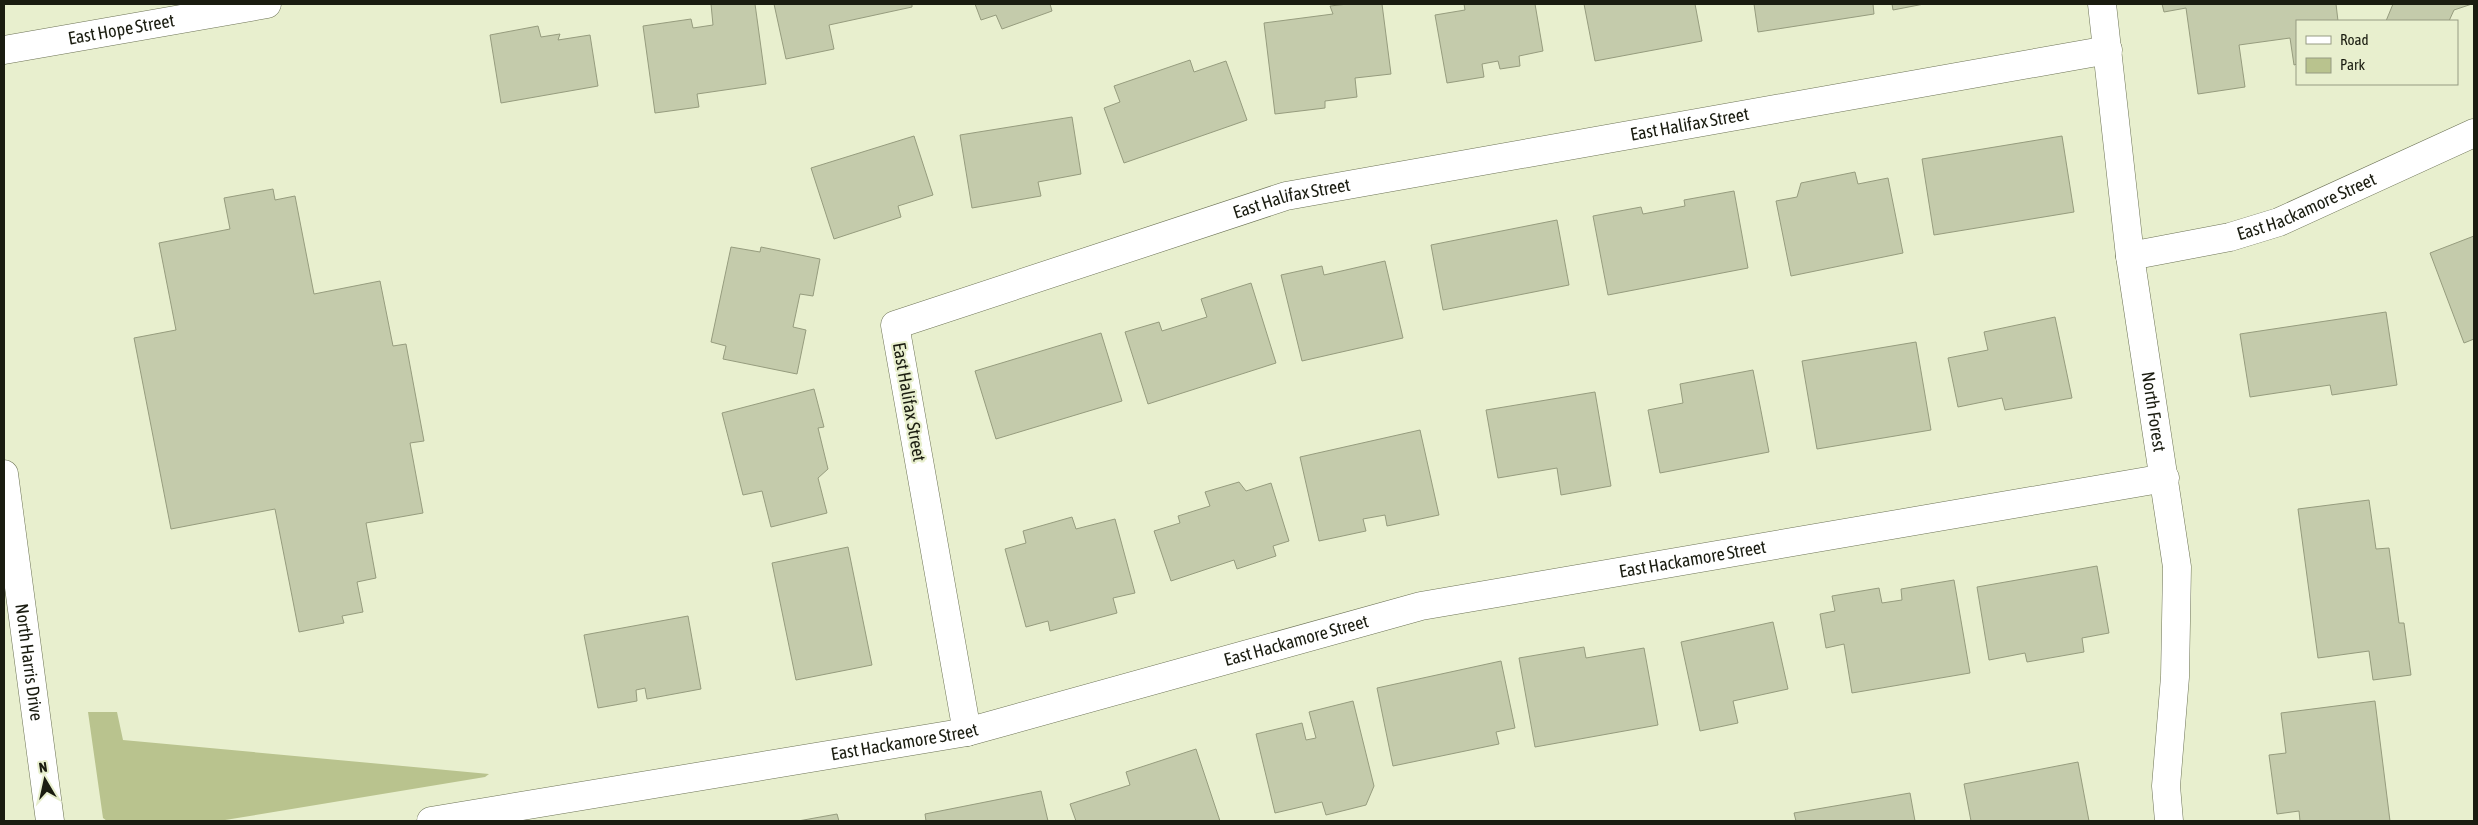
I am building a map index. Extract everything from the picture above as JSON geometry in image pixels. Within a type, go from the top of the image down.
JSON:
[{"type":"street","name":"East Hope Street","points":[[4,50],[267,4]]},
{"type":"street","name":"North Forest","points":[[2102,4],[2130,256],[2177,567],[2175,677],[2166,786],[2169,821]]},
{"type":"street","name":"East Halifax Street","points":[[967,732],[895,325],[1286,196],[2108,50]]},
{"type":"street","name":"East Hackamore Street","points":[[2130,256],[2230,237],[2278,222],[2474,133]]},
{"type":"street","name":"North Harris Drive","points":[[4,474],[50,821]]},
{"type":"street","name":"East Hackamore Street","points":[[431,821],[967,732],[1421,606],[2165,478]]},
{"type":"green space","points":[[88,712],[117,712],[123,740],[489,774],[485,777],[219,821],[107,821],[103,818]]},
{"type":"building","points":[[711,4],[755,4],[766,84],[697,94],[699,107],[655,113],[643,26],[691,19],[693,28],[713,25]]},
{"type":"building","points":[[774,4],[912,4],[912,7],[829,25],[834,49],[786,59]]},
{"type":"building","points":[[975,4],[1050,4],[1052,11],[1002,29],[996,15],[981,20]]},
{"type":"building","points":[[1382,4],[1391,74],[1355,78],[1357,97],[1325,101],[1325,108],[1275,114],[1264,23],[1333,14],[1330,6]]},
{"type":"building","points":[[1464,4],[1535,4],[1543,51],[1519,56],[1520,66],[1500,69],[1498,61],[1482,64],[1484,77],[1447,83],[1435,15],[1465,10]]},
{"type":"building","points":[[1584,4],[1695,4],[1702,41],[1595,61]]},
{"type":"building","points":[[1754,4],[1873,4],[1874,14],[1758,32]]},
{"type":"building","points":[[1892,4],[1924,4],[1893,10]]},
{"type":"building","points":[[2162,4],[2336,4],[2338,20],[2296,20],[2296,64],[2294,65],[2290,38],[2239,45],[2245,87],[2198,94],[2186,8],[2164,12]]},
{"type":"building","points":[[2393,4],[2472,4],[2454,10],[2449,20],[2386,20]]},
{"type":"building","points":[[538,26],[541,37],[560,34],[558,40],[590,35],[598,86],[501,103],[490,35]]},
{"type":"building","points":[[1190,60],[1194,72],[1226,61],[1247,120],[1124,163],[1104,108],[1120,102],[1114,86]]},
{"type":"building","points":[[1072,117],[1081,174],[1038,182],[1041,196],[972,208],[960,135]]},
{"type":"building","points":[[914,136],[933,195],[898,206],[901,217],[834,239],[811,168]]},
{"type":"building","points":[[2062,136],[2074,212],[1934,235],[1922,159]]},
{"type":"building","points":[[1855,172],[1858,184],[1888,178],[1903,253],[1791,276],[1776,201],[1797,197],[1801,183]]},
{"type":"building","points":[[273,189],[275,200],[295,196],[314,294],[380,281],[393,346],[406,344],[424,441],[410,443],[423,513],[366,523],[376,578],[357,582],[363,612],[342,616],[344,623],[299,632],[275,509],[171,529],[134,338],[176,330],[159,243],[230,229],[224,198]]},
{"type":"building","points":[[1734,191],[1748,268],[1608,295],[1593,216],[1641,207],[1643,214],[1685,206],[1684,200]]},
{"type":"building","points":[[1557,220],[1569,285],[1443,310],[1431,245]]},
{"type":"building","points":[[2474,236],[2474,339],[2464,343],[2430,253]]},
{"type":"building","points":[[731,247],[760,252],[761,247],[820,259],[813,296],[800,294],[793,327],[806,330],[797,374],[723,359],[726,346],[711,342]]},
{"type":"building","points":[[1385,261],[1403,338],[1302,361],[1281,275],[1322,266],[1324,275]]},
{"type":"building","points":[[1251,283],[1276,363],[1148,404],[1125,332],[1159,322],[1162,331],[1207,317],[1201,299]]},
{"type":"building","points":[[2386,312],[2397,385],[2332,395],[2330,385],[2250,397],[2240,334]]},
{"type":"building","points":[[2055,317],[2072,398],[2005,410],[2002,398],[1958,407],[1948,358],[1988,350],[1984,332]]},
{"type":"building","points":[[1101,333],[1122,401],[996,439],[975,371]]},
{"type":"building","points":[[1916,342],[1931,430],[1817,449],[1802,361]]},
{"type":"building","points":[[1753,370],[1769,452],[1660,473],[1648,410],[1683,403],[1680,384]]},
{"type":"building","points":[[814,389],[824,427],[818,428],[828,469],[818,478],[827,513],[771,527],[762,491],[743,495],[722,413]]},
{"type":"building","points":[[1595,392],[1611,486],[1561,495],[1557,468],[1498,478],[1486,410]]},
{"type":"building","points":[[1420,430],[1439,515],[1387,526],[1385,515],[1363,519],[1366,531],[1319,541],[1300,457]]},
{"type":"building","points":[[1239,482],[1246,491],[1271,483],[1289,541],[1273,546],[1276,556],[1237,569],[1234,560],[1171,581],[1154,531],[1180,523],[1178,516],[1210,506],[1205,492]]},
{"type":"building","points":[[2369,500],[2376,549],[2389,548],[2399,623],[2404,623],[2411,675],[2373,680],[2369,651],[2318,658],[2298,509]]},
{"type":"building","points":[[1072,517],[1076,529],[1115,519],[1135,593],[1113,598],[1117,613],[1050,631],[1048,621],[1026,627],[1005,549],[1026,543],[1023,531]]},
{"type":"building","points":[[848,547],[872,665],[796,680],[772,563]]},
{"type":"building","points":[[2097,566],[2109,633],[2082,638],[2084,652],[2027,662],[2025,653],[1989,660],[1977,587]]},
{"type":"building","points":[[1954,580],[1970,673],[1852,693],[1844,644],[1826,648],[1820,614],[1835,611],[1832,596],[1879,588],[1882,603],[1902,600],[1901,589]]},
{"type":"building","points":[[688,616],[701,689],[647,699],[645,688],[636,690],[637,701],[598,708],[584,635]]},
{"type":"building","points":[[1773,622],[1788,689],[1733,701],[1738,723],[1700,731],[1681,642]]},
{"type":"building","points":[[1584,647],[1586,658],[1644,648],[1658,725],[1535,747],[1519,658]]},
{"type":"building","points":[[1501,661],[1515,728],[1496,732],[1499,744],[1393,766],[1377,688]]},
{"type":"building","points":[[1353,701],[1374,786],[1366,805],[1326,815],[1322,802],[1275,813],[1256,734],[1302,723],[1306,740],[1316,738],[1309,712]]},
{"type":"building","points":[[2375,701],[2390,821],[2300,821],[2299,811],[2277,814],[2269,755],[2286,753],[2281,713]]},
{"type":"building","points":[[1196,749],[1220,821],[1076,821],[1070,804],[1130,785],[1126,772]]},
{"type":"building","points":[[2078,762],[2089,821],[1971,821],[1964,784]]},
{"type":"building","points":[[1041,791],[1048,821],[926,821],[925,814]]},
{"type":"building","points":[[1910,793],[1915,821],[1796,821],[1794,813]]},
{"type":"building","points":[[837,814],[839,821],[798,821]]}]
